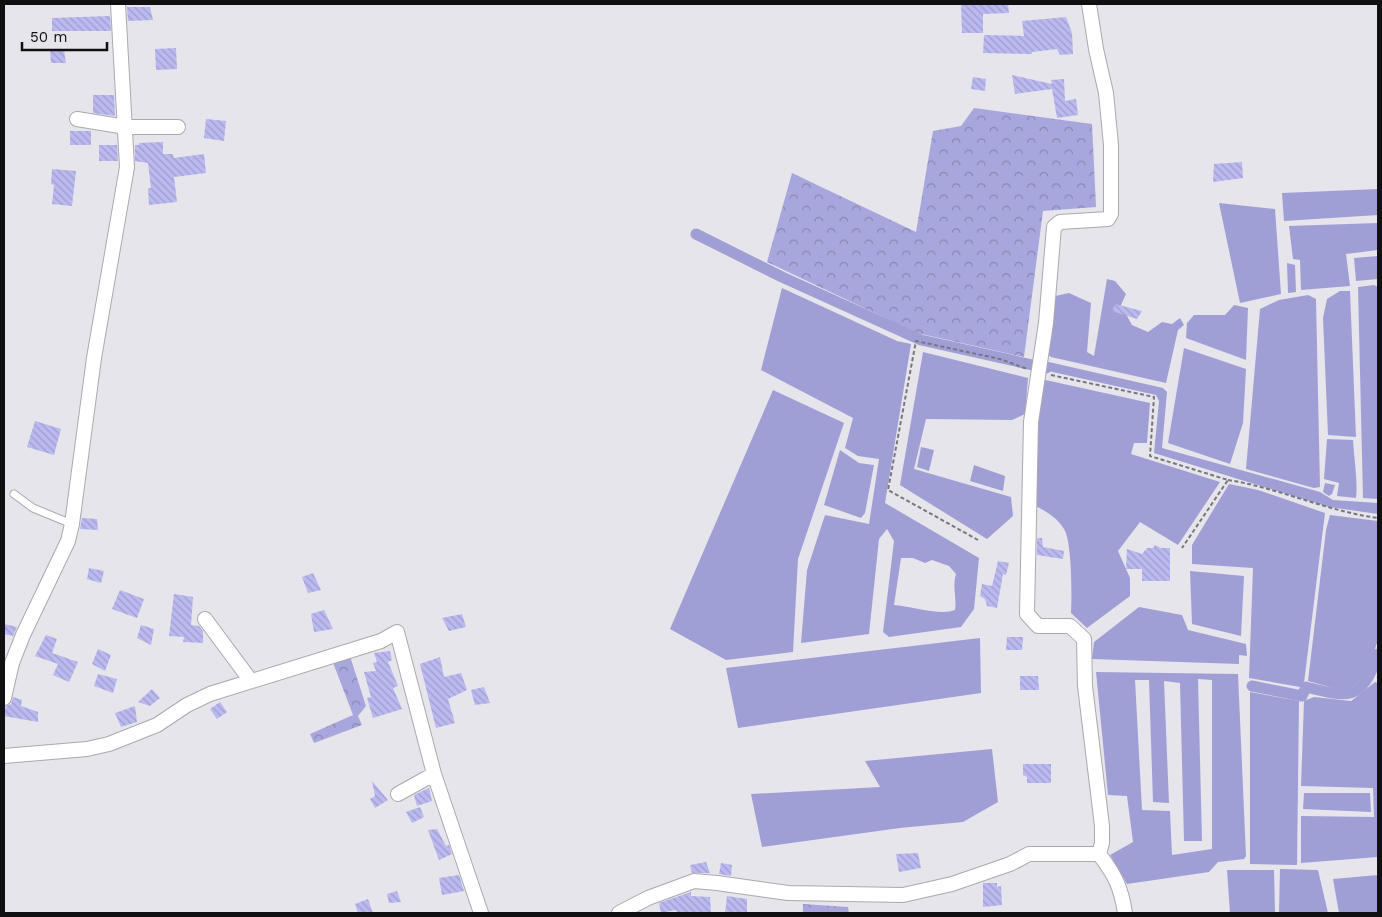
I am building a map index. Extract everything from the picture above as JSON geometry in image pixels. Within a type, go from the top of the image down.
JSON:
[{"type":"street","points":[[4,698],[12,662],[68,541],[72,524],[94,358],[114,231],[125,188],[127,166],[118,4]]},
{"type":"street","points":[[1089,4],[1096,49],[1106,93],[1111,145],[1111,214],[1108,219],[1060,222],[1054,227],[1046,323],[1038,365],[1029,462],[1027,614],[1038,626],[1070,626],[1084,639],[1085,686],[1102,826],[1102,843],[1099,854]]},
{"type":"street","points":[[77,119],[126,127],[178,127]]},
{"type":"street","points":[[205,619],[251,681]]},
{"type":"street","points":[[4,756],[87,749],[109,744],[157,725],[187,704],[251,681],[381,641],[398,632],[434,774],[481,913]]},
{"type":"street","points":[[398,794],[434,774]]},
{"type":"street","points":[[619,913],[648,898],[694,881],[717,882],[788,893],[903,895],[952,884],[1010,864],[1021,856],[1030,854],[1099,854]]},
{"type":"street","points":[[1099,854],[1112,870],[1121,888],[1125,913]]},
{"type":"lane","points":[[14,494],[33,508],[72,524]]},
{"type":"path","points":[[1228,480],[1249,483],[1327,508],[1378,518]]},
{"type":"green space","points":[[974,108],[1092,124],[1096,207],[1043,211],[1024,357],[917,333],[767,262],[792,173],[916,232],[933,131],[961,126]]},
{"type":"green space","points":[[349,653],[366,706],[358,716],[362,725],[314,743],[310,734],[353,715],[332,660]]},
{"type":"green space","points":[[803,904],[848,907],[849,913],[803,913]]},
{"type":"shaded area","points":[[1378,189],[1378,215],[1284,221],[1282,193]]},
{"type":"shaded area","points":[[1219,203],[1275,209],[1281,294],[1240,303]]},
{"type":"shaded area","points":[[1378,223],[1378,250],[1346,254],[1350,286],[1301,290],[1300,260],[1293,259],[1289,226]]},
{"type":"shaded area","points":[[1378,256],[1378,279],[1356,281],[1354,258]]},
{"type":"shaded area","points":[[1287,263],[1295,265],[1296,292],[1288,293]]},
{"type":"shaded area","points":[[1107,279],[1115,281],[1126,294],[1121,305],[1132,325],[1148,332],[1162,322],[1172,324],[1180,318],[1184,325],[1178,330],[1166,383],[1051,357],[1044,351],[1055,296],[1069,293],[1091,303],[1087,352],[1094,356]]},
{"type":"shaded area","points":[[1374,285],[1378,287],[1378,499],[1363,498],[1358,287]]},
{"type":"shaded area","points":[[782,288],[897,341],[911,344],[885,503],[979,558],[974,609],[961,627],[889,637],[883,632],[894,541],[887,529],[879,539],[869,634],[801,643],[807,570],[825,515],[869,524],[879,459],[858,456],[845,448],[853,418],[761,370]],"holes":[[[901,558],[913,558],[925,563],[932,560],[949,566],[956,574],[954,583],[955,610],[942,612],[894,605]]]},
{"type":"shaded area","points":[[1340,291],[1350,291],[1356,437],[1328,435],[1323,318],[1327,299]]},
{"type":"shaded area","points":[[1308,295],[1316,299],[1320,487],[1314,488],[1246,469],[1260,309],[1279,300]]},
{"type":"shaded area","points":[[1234,305],[1248,308],[1246,360],[1186,338],[1187,323],[1194,315],[1225,315]]},
{"type":"shaded area","points":[[1184,348],[1246,369],[1243,423],[1230,464],[1168,443]]},
{"type":"shaded area","points":[[923,352],[1028,378],[1025,414],[1012,420],[926,419],[914,469],[1011,497],[1013,516],[987,539],[900,485]]},
{"type":"shaded area","points":[[1040,360],[1163,388],[1167,392],[1162,448],[1320,492],[1333,500],[1378,503],[1378,514],[1329,507],[1154,453],[1159,401],[1156,395],[1039,369]]},
{"type":"shaded area","points":[[1041,379],[1150,403],[1147,443],[1134,443],[1131,454],[1220,482],[1178,545],[1140,522],[1118,551],[1130,578],[1130,596],[1087,628],[1071,613],[1070,556],[1067,535],[1054,518],[1034,505]]},
{"type":"shaded area","points":[[773,390],[844,423],[798,559],[793,652],[726,660],[670,629]]},
{"type":"shaded area","points":[[1327,439],[1353,440],[1356,498],[1337,496],[1339,483],[1324,479]]},
{"type":"shaded area","points":[[921,447],[934,450],[929,471],[917,467]]},
{"type":"shaded area","points":[[840,450],[859,463],[874,465],[865,513],[861,518],[824,505]]},
{"type":"shaded area","points":[[974,465],[1005,476],[1003,491],[970,481]]},
{"type":"shaded area","points":[[1325,483],[1335,485],[1332,494],[1329,496],[1323,492]]},
{"type":"shaded area","points":[[1229,484],[1258,490],[1325,513],[1304,683],[1300,687],[1249,678],[1253,568],[1192,564],[1192,545]]},
{"type":"shaded area","points":[[1330,515],[1378,521],[1378,640],[1366,675],[1347,692],[1308,681],[1326,530]]},
{"type":"shaded area","points":[[1190,571],[1244,576],[1241,636],[1192,624]]},
{"type":"shaded area","points":[[1139,607],[1182,615],[1188,630],[1246,644],[1247,656],[1239,655],[1239,664],[1092,659],[1094,642]]},
{"type":"shaded area","points":[[980,638],[981,693],[738,728],[726,668]]},
{"type":"shaded area","points":[[1096,672],[1238,674],[1246,856],[1244,859],[1218,862],[1209,872],[1127,884],[1110,855],[1133,842],[1127,796],[1108,795]],"holes":[[[1198,679],[1212,680],[1212,849],[1172,855],[1170,811],[1142,810],[1135,680],[1149,680],[1153,802],[1169,803],[1164,681],[1180,683],[1184,841],[1202,841]]]},
{"type":"shaded area","points":[[1375,682],[1378,683],[1378,857],[1301,863],[1301,816],[1374,817],[1373,788],[1301,786],[1304,701],[1314,697],[1351,701]]},
{"type":"shaded area","points":[[1250,692],[1299,701],[1297,865],[1250,864]]},
{"type":"shaded area","points":[[992,749],[998,802],[963,822],[900,828],[762,847],[751,794],[880,787],[865,761]]},
{"type":"shaded area","points":[[1304,793],[1370,793],[1371,812],[1303,809]]},
{"type":"shaded area","points":[[1280,869],[1318,870],[1328,913],[1279,913]]},
{"type":"shaded area","points":[[1227,870],[1274,870],[1275,913],[1230,913]]},
{"type":"shaded area","points":[[1378,875],[1378,913],[1339,913],[1333,879]]},
{"type":"building","points":[[961,4],[1008,4],[1009,13],[983,14],[983,33],[962,33]]},
{"type":"building","points":[[127,7],[150,7],[153,20],[128,21]]},
{"type":"building","points":[[110,16],[111,31],[52,31],[52,18]]},
{"type":"building","points":[[1066,17],[1072,33],[1073,54],[1060,55],[1057,49],[1032,52],[1032,54],[983,53],[984,35],[1024,36],[1022,21]]},
{"type":"building","points":[[176,48],[177,69],[156,70],[155,49]]},
{"type":"building","points":[[50,50],[64,50],[66,63],[51,63]]},
{"type":"building","points":[[1012,75],[1052,84],[1051,80],[1064,79],[1065,101],[1076,99],[1078,115],[1057,118],[1052,89],[1015,94]]},
{"type":"building","points":[[973,77],[986,79],[985,91],[971,89]]},
{"type":"building","points":[[93,95],[114,95],[115,116],[93,113]]},
{"type":"building","points":[[206,119],[226,121],[224,141],[204,138]]},
{"type":"building","points":[[70,131],[91,131],[91,145],[70,145]]},
{"type":"building","points":[[163,142],[163,154],[173,154],[174,158],[204,154],[206,173],[174,177],[177,202],[149,205],[148,188],[151,188],[148,163],[135,161],[135,145],[139,145],[139,143]]},
{"type":"building","points":[[99,145],[117,145],[118,161],[99,161]]},
{"type":"building","points":[[1242,162],[1243,178],[1213,182],[1214,164]]},
{"type":"building","points":[[52,169],[76,171],[72,206],[52,204],[54,185],[51,184]]},
{"type":"building","points":[[1115,304],[1142,311],[1137,319],[1112,311]]},
{"type":"building","points":[[35,421],[61,429],[54,455],[27,447]]},
{"type":"building","points":[[82,518],[97,519],[98,530],[80,529]]},
{"type":"building","points":[[1037,538],[1042,538],[1043,547],[1064,551],[1063,559],[1037,555]]},
{"type":"building","points":[[1155,545],[1161,548],[1170,548],[1170,581],[1142,581],[1142,569],[1126,569],[1127,549],[1142,554],[1147,548],[1153,548]]},
{"type":"building","points":[[998,561],[1009,563],[1006,575],[1003,574],[997,608],[987,606],[985,599],[980,596],[982,584],[992,586]]},
{"type":"building","points":[[89,568],[104,571],[101,583],[87,579]]},
{"type":"building","points":[[313,573],[321,590],[308,593],[302,577]]},
{"type":"building","points":[[120,590],[144,599],[137,618],[112,609]]},
{"type":"building","points":[[174,594],[193,597],[191,625],[199,626],[203,631],[203,643],[183,642],[184,637],[169,636]]},
{"type":"building","points":[[324,610],[333,629],[314,632],[311,614]]},
{"type":"building","points":[[462,614],[466,627],[449,631],[442,618]]},
{"type":"building","points":[[4,624],[17,627],[13,636],[4,634]]},
{"type":"building","points":[[141,625],[154,629],[151,645],[137,638]]},
{"type":"building","points":[[46,635],[57,639],[52,653],[78,662],[69,682],[53,675],[58,664],[35,656]]},
{"type":"building","points":[[1007,637],[1023,637],[1022,650],[1006,650]]},
{"type":"building","points":[[98,649],[111,655],[105,671],[92,664]]},
{"type":"building","points":[[390,651],[392,660],[388,662],[398,686],[393,688],[402,709],[373,718],[367,698],[371,697],[364,672],[376,671],[373,663],[377,662],[374,653]]},
{"type":"building","points":[[440,657],[444,677],[461,673],[467,690],[448,699],[455,723],[436,728],[420,664]]},
{"type":"building","points":[[98,674],[117,679],[113,693],[94,686]]},
{"type":"building","points":[[1020,676],[1038,676],[1039,690],[1020,690]]},
{"type":"building","points":[[484,687],[490,703],[475,705],[471,690]]},
{"type":"building","points":[[152,689],[160,698],[150,706],[138,702]]},
{"type":"building","points":[[13,697],[22,700],[21,706],[38,712],[38,722],[4,716],[6,706],[11,704]]},
{"type":"building","points":[[220,702],[227,712],[217,719],[210,709]]},
{"type":"building","points":[[135,706],[137,722],[121,727],[115,713]]},
{"type":"building","points":[[1023,764],[1051,764],[1051,783],[1027,783],[1027,777],[1023,775]]},
{"type":"building","points":[[372,781],[388,800],[375,808],[370,799],[375,796]]},
{"type":"building","points":[[429,788],[432,801],[417,806],[414,795]]},
{"type":"building","points":[[420,807],[424,817],[412,823],[406,812]]},
{"type":"building","points":[[437,829],[446,846],[449,845],[452,854],[439,860],[428,830]]},
{"type":"building","points":[[918,853],[921,868],[899,872],[896,854]]},
{"type":"building","points":[[706,862],[710,873],[692,873],[690,865]]},
{"type":"building","points":[[721,863],[732,865],[731,876],[719,874]]},
{"type":"building","points":[[459,875],[464,891],[442,895],[439,878]]},
{"type":"building","points":[[983,883],[997,883],[997,887],[1001,886],[1002,905],[983,907]]},
{"type":"building","points":[[397,891],[401,902],[389,903],[387,894]]},
{"type":"building","points":[[691,892],[691,896],[710,897],[711,913],[677,913],[676,910],[661,913],[659,903]]},
{"type":"building","points":[[727,896],[747,899],[747,913],[725,913]]},
{"type":"building","points":[[368,899],[373,913],[358,913],[355,904]]},
{"type":"waterway","points":[[696,234],[782,277],[921,340],[1046,368]]},
{"type":"waterway","points":[[1252,686],[1302,696],[1306,687],[1333,693],[1343,694],[1352,692],[1360,688],[1366,681],[1378,654]]}]
